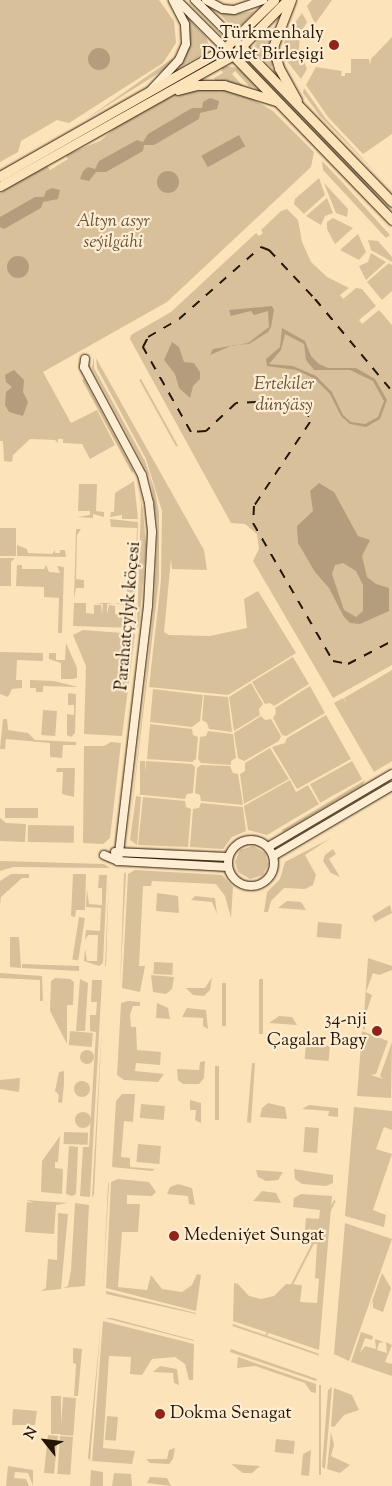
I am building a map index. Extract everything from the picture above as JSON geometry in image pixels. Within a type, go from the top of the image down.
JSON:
[{"type":"main road","points":[[0,186],[152,96],[225,48],[274,0]]},
{"type":"main road","points":[[0,176],[232,55],[287,0]]},
{"type":"main road","points":[[291,0],[273,47],[279,68],[293,87],[298,102]]},
{"type":"main road","points":[[234,39],[298,102],[392,202]]},
{"type":"main road","points":[[225,48],[282,104],[392,220]]},
{"type":"main road","points":[[152,96],[184,88],[214,84],[251,91],[282,104]]},
{"type":"street","points":[[152,96],[179,60],[186,44],[185,24],[173,0]]},
{"type":"street","points":[[177,0],[225,48]]},
{"type":"street","points":[[195,0],[234,39]]},
{"type":"street","points":[[206,0],[223,9],[234,10],[263,0]]},
{"type":"street","name":"Parahatçylyk köçesi","points":[[85,359],[84,367],[138,466],[147,491],[151,517],[148,606],[118,861]]},
{"type":"street","points":[[268,846],[392,774]]},
{"type":"street","points":[[273,856],[392,786]]},
{"type":"street","points":[[248,840],[268,846],[273,856],[270,876],[259,885],[239,883],[228,867],[228,857],[235,846],[248,840]]},
{"type":"street","points":[[228,857],[119,851],[104,855],[118,861],[228,867]]},
{"type":"green space","points":[[0,0],[159,0],[174,21],[176,43],[163,63],[69,123],[57,120],[21,141],[18,152],[0,162]]},
{"type":"green space","points":[[312,0],[332,0],[315,24],[307,6]]},
{"type":"green space","points":[[216,10],[234,14],[255,11],[241,25],[233,28]]},
{"type":"green space","points":[[302,13],[307,22],[300,34],[299,48],[307,69],[301,79],[287,61],[283,46],[287,33]]},
{"type":"green space","points":[[188,19],[206,37],[209,45],[203,54],[179,67],[189,42]]},
{"type":"green space","points":[[271,32],[274,64],[271,67],[253,49],[260,36],[264,40]]},
{"type":"green space","points":[[392,37],[392,134],[363,154],[328,117],[306,85],[316,67],[342,71],[341,76],[345,76],[345,73],[351,73],[351,59],[369,59],[370,65],[371,59]]},
{"type":"green space","points":[[173,58],[172,63],[165,69],[86,119]]},
{"type":"green space","points":[[246,58],[356,170],[392,213],[244,60]]},
{"type":"green space","points":[[227,66],[238,68],[258,88],[249,86],[235,71],[232,74],[243,86],[215,81],[214,78],[223,73],[221,68]]},
{"type":"green space","name":"Altyn asyr seýilgähi","points":[[207,87],[237,90],[273,111],[314,152],[311,167],[167,302],[43,372],[71,423],[97,410],[115,445],[90,459],[82,444],[63,443],[63,439],[58,439],[58,443],[55,440],[30,439],[13,455],[12,462],[4,461],[3,441],[0,441],[0,193],[47,166],[50,170],[68,159],[66,156],[100,141],[115,128],[175,94]]},
{"type":"green space","points":[[304,88],[326,119],[377,174],[319,115],[303,93]]},
{"type":"green space","points":[[322,161],[390,235],[386,238],[323,170]]},
{"type":"green space","points":[[319,178],[325,195],[304,214],[294,204],[295,199]]},
{"type":"green space","points":[[324,183],[348,209],[347,217],[336,213]]},
{"type":"green space","points":[[327,198],[333,213],[325,216],[321,225],[306,216]]},
{"type":"green space","name":"Ertekiler dünýäsy","points":[[287,209],[298,220],[302,242],[311,262],[327,277],[349,288],[340,295],[343,299],[356,288],[362,289],[376,306],[359,320],[362,324],[379,310],[392,325],[392,665],[333,698],[253,561],[259,549],[257,534],[245,524],[231,523],[130,339],[131,335],[171,312],[256,233],[259,236],[263,233],[261,230],[281,211]]},
{"type":"green space","points":[[333,218],[353,228],[335,244],[327,229],[327,222]]},
{"type":"green space","points":[[358,234],[366,252],[359,260],[340,250]]},
{"type":"green space","points":[[368,240],[378,241],[392,257],[392,262],[371,250]]},
{"type":"green space","points":[[371,253],[386,262],[366,280],[359,266],[368,262]]},
{"type":"green space","points":[[389,263],[392,265],[392,291],[382,300],[367,282]]},
{"type":"green space","points":[[94,357],[94,368],[145,461],[155,491],[159,512],[159,580],[128,842],[154,608],[158,527],[150,477],[92,368]]},
{"type":"green space","points":[[96,358],[204,550],[207,570],[172,569],[171,559],[164,632],[169,635],[210,636],[247,628],[244,599],[258,591],[296,653],[228,695],[149,687],[161,580],[162,511],[146,459],[97,368]]},
{"type":"green space","points":[[84,379],[133,471],[132,473],[82,380]]},
{"type":"green space","points":[[141,379],[178,445],[176,446],[139,380]]},
{"type":"green space","points":[[134,481],[138,519],[122,519],[122,515],[110,517],[111,512],[114,512],[115,493]]},
{"type":"green space","points":[[137,481],[143,510],[146,546],[139,625],[137,628],[141,504]]},
{"type":"green space","points":[[79,484],[97,484],[96,511],[104,512],[104,517],[93,514],[93,518],[77,517],[90,515],[90,511],[78,511]]},
{"type":"green space","points":[[110,519],[138,522],[135,628],[73,626],[74,603],[86,603],[86,613],[94,614],[94,605],[101,605],[102,614],[103,604],[96,603],[113,603],[107,604],[107,614],[109,605],[115,606],[115,614],[123,615],[123,605],[114,603],[134,604],[135,593],[127,592],[127,582],[135,582],[137,528],[111,527]]},
{"type":"green space","points":[[0,528],[16,528],[16,556],[0,556]]},
{"type":"green space","points":[[76,529],[81,529],[77,535],[76,579],[84,580],[84,588],[76,588],[74,599]]},
{"type":"green space","points":[[17,545],[27,549],[28,553],[52,554],[55,550],[55,553],[60,553],[60,550],[65,550],[66,557],[17,556]]},
{"type":"green space","points":[[0,558],[15,558],[11,562],[11,586],[0,586]]},
{"type":"green space","points":[[17,565],[22,565],[22,569],[44,569],[46,565],[49,572],[60,573],[57,566],[64,567],[62,633],[58,633],[59,598],[44,597],[44,587],[16,586]]},
{"type":"green space","points":[[83,630],[135,634],[122,736],[84,734],[86,666],[73,635]]},
{"type":"green space","points":[[66,643],[77,668],[77,678],[61,679],[61,663],[49,659],[49,653],[56,653],[56,660],[65,660]]},
{"type":"green space","points":[[0,652],[43,653],[43,661],[17,660],[16,680],[22,680],[22,688],[12,689],[8,697],[0,694]]},
{"type":"green space","points":[[293,657],[309,684],[274,706],[270,703],[265,704],[252,682]]},
{"type":"green space","points":[[392,670],[392,761],[374,772],[334,703],[343,698],[346,703],[344,698]]},
{"type":"green space","points":[[30,680],[54,681],[78,687],[43,686],[43,692],[36,692],[36,688],[30,688]]},
{"type":"green space","points":[[251,683],[263,704],[259,709],[260,715],[234,731],[229,697]]},
{"type":"green space","points":[[310,686],[325,713],[286,736],[282,735],[273,718],[276,713],[275,708]]},
{"type":"green space","points":[[153,689],[203,695],[200,721],[192,727],[150,722]]},
{"type":"green space","points":[[68,693],[76,694],[75,733],[71,737],[67,735],[67,714],[74,715],[74,705],[68,705]]},
{"type":"green space","points":[[204,695],[228,697],[232,732],[209,729],[207,723],[202,720]]},
{"type":"green space","points":[[43,710],[57,711],[55,736],[41,735]]},
{"type":"green space","points":[[326,715],[351,759],[297,789],[272,747],[285,743],[287,738]]},
{"type":"green space","points":[[261,716],[265,720],[271,719],[281,736],[279,741],[244,761],[238,758],[234,733]]},
{"type":"green space","points":[[3,719],[7,719],[8,730],[28,733],[35,740],[76,742],[76,745],[63,745],[62,758],[50,757],[50,743],[6,739],[5,749],[0,749]]},
{"type":"green space","points":[[150,724],[192,729],[193,735],[198,737],[196,759],[192,762],[147,759]]},
{"type":"green space","points":[[208,731],[233,734],[236,758],[231,761],[231,765],[201,763],[198,759],[200,737],[206,736]]},
{"type":"green space","points":[[111,742],[121,743],[110,838],[103,844],[83,843],[84,746],[104,746]]},
{"type":"green space","points":[[270,748],[289,779],[244,804],[240,774],[245,771],[245,763]]},
{"type":"green space","points":[[140,761],[145,761],[145,795],[140,795]]},
{"type":"green space","points":[[146,761],[192,764],[195,767],[193,793],[187,794],[185,799],[143,795]]},
{"type":"green space","points":[[352,761],[362,779],[320,803],[310,784]]},
{"type":"green space","points":[[201,765],[230,766],[233,773],[238,774],[243,805],[201,801],[200,795],[195,793],[197,768]]},
{"type":"green space","points":[[57,768],[75,768],[74,797],[62,794],[63,772],[56,772]]},
{"type":"green space","points":[[290,780],[296,792],[308,785],[319,804],[267,835],[248,830],[244,806]]},
{"type":"green space","points":[[365,780],[363,785],[283,832],[282,830]]},
{"type":"green space","points":[[136,796],[141,797],[137,845],[130,840]]},
{"type":"green space","points":[[143,797],[185,801],[186,807],[191,809],[188,847],[138,845]]},
{"type":"green space","points":[[201,803],[243,807],[246,831],[232,837],[223,849],[190,847],[193,809],[199,808]]},
{"type":"green space","points":[[5,808],[38,808],[38,818],[5,818]]},
{"type":"green space","points":[[0,818],[6,823],[26,824],[25,842],[0,841]]},
{"type":"green space","points":[[28,825],[74,826],[74,843],[28,842]]},
{"type":"green space","points":[[331,838],[305,855],[316,875],[313,885],[305,889],[284,888],[271,901],[268,912],[264,912],[267,892],[280,879],[285,862]]},
{"type":"green space","points":[[253,846],[265,853],[268,864],[263,875],[250,879],[238,872],[235,862],[240,850]]},
{"type":"green space","points":[[333,849],[336,854],[329,859],[340,877],[331,873],[323,861],[325,855]]},
{"type":"green space","points":[[0,861],[104,864],[110,868],[13,867],[0,871]]},
{"type":"green space","points":[[135,870],[222,875],[233,887],[231,918],[225,896],[216,884],[152,881],[151,886],[143,886],[139,966],[145,966],[140,992],[122,988],[128,874]]},
{"type":"green space","points":[[126,872],[120,988],[124,874]]},
{"type":"green space","points":[[11,874],[29,874],[29,878],[22,878],[1,897],[0,905],[0,881]]},
{"type":"green space","points":[[73,874],[86,874],[85,910],[76,910],[75,917],[71,916]]},
{"type":"green space","points":[[99,875],[107,875],[103,963],[99,966],[84,961],[85,949],[87,961],[97,961],[98,935],[88,935],[85,940],[86,930],[100,931],[101,908],[86,907],[87,889],[89,904],[102,905],[102,888],[98,888]]},
{"type":"green space","points":[[109,876],[106,966],[105,966]]},
{"type":"green space","points":[[157,893],[178,896],[179,913],[156,911]]},
{"type":"green space","points":[[195,896],[215,898],[217,914],[212,902],[191,900]]},
{"type":"green space","points":[[287,901],[301,902],[306,910],[278,908]]},
{"type":"green space","points":[[390,905],[392,913],[375,922],[372,916]]},
{"type":"green space","points":[[79,917],[85,918],[78,960],[72,959]]},
{"type":"green space","points":[[318,922],[342,924],[341,939],[317,937]]},
{"type":"green space","points":[[10,937],[19,937],[21,968],[10,967]]},
{"type":"green space","points":[[368,958],[392,966],[392,970],[379,975],[373,973],[366,992],[372,995],[364,1020],[365,1030],[363,1029]]},
{"type":"green space","points":[[154,962],[173,963],[172,975],[153,974]]},
{"type":"green space","points":[[22,964],[79,966],[79,971],[22,968]]},
{"type":"green space","points":[[0,973],[42,976],[43,1001],[40,1001],[40,980],[0,978]]},
{"type":"green space","points":[[151,975],[174,977],[172,989],[166,994],[153,992]]},
{"type":"green space","points":[[212,977],[210,990],[204,996],[193,995],[186,988],[205,988]]},
{"type":"green space","points":[[55,978],[70,979],[74,982],[73,1005],[67,1005],[67,1044],[50,1011],[51,981]]},
{"type":"green space","points":[[80,979],[88,983],[85,1031],[76,1031]]},
{"type":"green space","points":[[259,979],[263,979],[263,1034],[259,1034]]},
{"type":"green space","points":[[92,980],[102,980],[90,1197],[80,1196],[83,1147],[89,1147],[96,1032],[90,1031],[90,1015],[96,1015],[97,1002],[91,1002]]},
{"type":"green space","points":[[222,983],[226,983],[226,1026],[222,1026]]},
{"type":"green space","points":[[128,1001],[140,1002],[140,1006],[133,1006],[130,1015],[131,1027],[136,1027],[137,1050],[161,1052],[160,1065],[136,1063],[135,1071],[164,1074],[158,1082],[124,1080],[117,1075],[121,1003]]},
{"type":"green space","points":[[157,1003],[168,1008],[170,1019],[156,1018]]},
{"type":"green space","points":[[187,1008],[206,1010],[208,1029],[203,1026],[203,1018],[182,1017]]},
{"type":"green space","points":[[279,1016],[292,1017],[297,1025],[269,1023]]},
{"type":"green space","points":[[102,1024],[94,1194],[92,1198]]},
{"type":"green space","points":[[70,1031],[93,1033],[92,1047],[69,1045]]},
{"type":"green space","points":[[362,1031],[388,1041],[376,1074],[371,1075],[383,1079],[380,1076],[392,1042],[391,1098],[357,1096]]},
{"type":"green space","points":[[306,1044],[330,1046],[329,1061],[305,1059]]},
{"type":"green space","points":[[84,1050],[90,1050],[94,1057],[90,1064],[84,1064],[80,1060],[80,1054]]},
{"type":"green space","points":[[205,1061],[204,1078],[199,1084],[183,1084],[178,1080],[177,1069],[199,1070],[200,1062]]},
{"type":"green space","points":[[252,1063],[255,1063],[251,1123],[247,1122]]},
{"type":"green space","points":[[215,1066],[219,1066],[219,1120],[215,1120]]},
{"type":"green space","points":[[64,1071],[62,1103],[58,1102],[59,1095],[55,1091],[59,1072]]},
{"type":"green space","points":[[20,1078],[19,1092],[0,1089],[0,1080]]},
{"type":"green space","points":[[79,1081],[85,1081],[90,1086],[88,1095],[79,1097],[74,1092],[74,1086]]},
{"type":"green space","points":[[122,1094],[135,1094],[133,1122],[124,1121],[121,1157],[130,1158],[130,1167],[155,1169],[152,1171],[112,1167],[116,1101]]},
{"type":"green space","points":[[190,1100],[201,1103],[201,1123],[195,1120],[196,1110],[190,1110]]},
{"type":"green space","points":[[268,1103],[285,1107],[287,1119],[260,1117],[262,1108]]},
{"type":"green space","points":[[141,1104],[165,1106],[164,1120],[140,1118]]},
{"type":"green space","points":[[309,1105],[338,1108],[338,1117],[328,1116],[329,1111],[302,1109]]},
{"type":"green space","points":[[354,1107],[392,1111],[392,1130],[384,1127],[376,1149],[392,1154],[373,1210],[386,1215],[384,1227],[345,1216]]},
{"type":"green space","points":[[83,1112],[91,1120],[83,1128],[75,1120]]},
{"type":"green space","points":[[305,1127],[319,1128],[317,1153],[303,1152]]},
{"type":"green space","points":[[64,1132],[88,1133],[88,1145],[64,1144]]},
{"type":"green space","points":[[60,1136],[58,1162],[55,1162],[55,1168],[63,1169],[62,1194],[41,1192],[42,1161]]},
{"type":"green space","points":[[138,1144],[161,1146],[159,1164],[136,1162]]},
{"type":"green space","points":[[69,1146],[78,1147],[76,1194],[72,1196],[66,1194]]},
{"type":"green space","points":[[294,1169],[333,1175],[333,1183],[326,1186],[302,1184],[295,1179]]},
{"type":"green space","points":[[256,1170],[283,1172],[278,1180],[266,1181],[258,1177]]},
{"type":"green space","points":[[118,1179],[149,1182],[156,1192],[152,1196],[127,1195],[127,1204],[140,1204],[138,1232],[122,1232],[118,1287],[147,1290],[151,1275],[162,1289],[182,1292],[192,1285],[197,1274],[201,1275],[196,1311],[106,1288],[111,1182]]},
{"type":"green space","points":[[109,1182],[103,1288],[108,1184]]},
{"type":"green space","points":[[178,1184],[192,1188],[195,1205],[189,1204],[188,1196],[167,1194],[170,1187]]},
{"type":"green space","points":[[262,1191],[276,1193],[281,1203],[253,1201]]},
{"type":"green space","points":[[301,1194],[332,1196],[319,1350],[233,1321],[234,1283],[238,1284],[249,1296],[261,1299],[274,1296],[286,1284],[302,1285],[300,1302],[317,1303],[319,1279],[315,1278],[317,1244],[304,1243],[306,1218],[319,1219],[320,1210],[293,1207],[294,1198]]},
{"type":"green space","points":[[26,1200],[68,1203],[56,1205],[54,1234],[25,1232],[27,1202],[34,1203]]},
{"type":"green space","points":[[334,1200],[336,1201],[267,1336],[265,1335]]},
{"type":"green space","points":[[75,1203],[89,1205],[85,1286],[63,1288],[68,1286],[71,1270]]},
{"type":"green space","points":[[58,1213],[68,1214],[61,1289],[41,1291],[46,1288],[48,1259],[57,1260]]},
{"type":"green space","points":[[345,1223],[392,1239],[349,1361],[334,1354]]},
{"type":"green space","points":[[382,1273],[391,1288],[383,1312],[373,1308],[373,1301],[370,1307]]},
{"type":"green space","points":[[106,1291],[196,1313],[196,1314],[106,1294]]},
{"type":"green space","points":[[105,1318],[112,1318],[194,1341]]},
{"type":"green space","points":[[103,1321],[194,1344],[193,1380],[189,1380],[185,1364],[175,1357],[152,1359],[142,1375],[130,1374],[131,1357],[109,1356],[103,1448],[135,1451],[132,1464],[92,1461]]},
{"type":"green space","points":[[101,1322],[90,1461],[88,1458]]},
{"type":"green space","points":[[233,1324],[319,1354],[318,1356],[232,1326]]},
{"type":"green space","points":[[361,1332],[373,1336],[372,1340],[365,1338],[360,1353],[365,1346],[376,1349],[375,1339],[384,1342],[379,1343],[377,1350],[387,1353],[386,1342],[392,1345],[385,1362],[392,1364],[392,1376],[351,1362]]},
{"type":"green space","points":[[73,1348],[82,1349],[78,1396],[74,1396],[76,1364],[73,1363]]},
{"type":"green space","points":[[231,1349],[317,1379],[316,1381],[230,1352]]},
{"type":"green space","points":[[238,1357],[316,1384],[316,1393],[311,1392],[305,1383],[255,1366],[237,1368]]},
{"type":"green space","points":[[160,1366],[177,1369],[179,1385],[174,1383],[173,1373],[153,1372]]},
{"type":"green space","points":[[319,1385],[321,1385],[321,1475],[319,1475]]},
{"type":"green space","points":[[332,1387],[325,1469],[322,1467],[328,1390]]},
{"type":"green space","points":[[334,1388],[352,1395],[359,1410],[344,1415],[334,1427],[331,1426]]},
{"type":"green space","points":[[51,1396],[61,1396],[61,1434],[51,1434]]},
{"type":"green space","points":[[63,1397],[76,1398],[73,1436],[60,1435]]},
{"type":"green space","points":[[13,1409],[37,1411],[35,1425],[12,1425]]},
{"type":"green space","points":[[107,1416],[118,1417],[116,1441],[105,1440]]},
{"type":"green space","points":[[331,1432],[334,1445],[331,1456],[350,1465],[340,1473],[327,1469]]},
{"type":"green space","points":[[48,1435],[58,1436],[54,1474],[44,1473]]},
{"type":"green space","points":[[60,1436],[73,1437],[70,1475],[57,1474]]},
{"type":"green space","points":[[276,1439],[295,1441],[294,1454],[275,1452]]},
{"type":"green space","points":[[175,1448],[173,1459],[169,1464],[150,1463],[146,1459],[167,1459],[169,1450]]},
{"type":"green space","points":[[311,1450],[309,1476],[301,1475],[303,1454]]},
{"type":"green space","points":[[231,1464],[260,1466],[252,1473],[243,1473]]},
{"type":"green space","points":[[8,1466],[33,1470],[33,1486],[28,1473],[15,1472],[14,1478],[26,1479],[29,1486],[6,1486]]},
{"type":"green space","points":[[91,1470],[103,1472],[103,1486],[90,1486]]},
{"type":"green space","points":[[114,1473],[131,1474],[132,1486],[112,1486]]},
{"type":"green space","points":[[150,1477],[167,1478],[171,1486],[147,1483]]},
{"type":"shaded area","points":[[99,48],[107,51],[110,59],[107,67],[99,70],[91,67],[88,59],[91,51]]},
{"type":"shaded area","points":[[210,98],[219,101],[217,109],[200,113],[199,119],[154,145],[144,145],[143,151],[106,172],[96,172],[89,181],[80,179],[83,171],[88,167],[95,169],[99,161],[137,140],[143,142],[148,134],[192,108],[202,108],[203,102]]},
{"type":"shaded area","points":[[239,135],[245,146],[208,167],[201,156]]},
{"type":"shaded area","points":[[168,171],[176,174],[179,182],[176,190],[168,193],[160,190],[157,182],[160,174]]},
{"type":"shaded area","points":[[52,188],[60,190],[58,199],[43,202],[41,208],[4,229],[0,227],[0,217],[35,197],[44,197],[46,191]]},
{"type":"shaded area","points":[[18,256],[26,259],[29,267],[26,275],[18,278],[10,275],[7,267],[10,259]]},
{"type":"shaded area","points":[[272,306],[274,310],[271,327],[268,332],[249,344],[238,345],[248,343],[269,327],[268,311],[254,315],[251,311],[231,316],[229,310]]},
{"type":"shaded area","points":[[282,328],[305,341],[311,356],[319,364],[328,368],[356,368],[375,379],[387,400],[380,419],[366,427],[350,424],[341,416],[330,394],[315,379],[296,370],[267,366],[266,359],[280,347]],"holes":[[[285,334],[304,344],[306,360],[314,370],[350,370],[373,381],[384,401],[378,417],[365,424],[351,422],[343,415],[332,392],[316,376],[293,366],[269,364],[281,350]]]},
{"type":"shaded area","points":[[172,342],[179,347],[184,362],[194,363],[200,372],[200,379],[193,386],[190,398],[179,388],[175,374],[164,360]]},
{"type":"shaded area","points":[[231,346],[210,355],[213,349]]},
{"type":"shaded area","points":[[14,370],[24,380],[23,392],[28,402],[23,416],[9,412],[5,405],[6,392],[12,387],[6,382],[5,375]]},
{"type":"shaded area","points":[[319,483],[334,492],[358,536],[370,540],[362,556],[367,577],[376,584],[389,588],[389,611],[360,624],[350,623],[344,617],[329,588],[315,572],[298,543],[297,526],[313,511],[310,491]],"holes":[[[343,563],[356,571],[363,585],[363,611],[356,617],[344,610],[332,574],[335,565]]]},
{"type":"railway","points":[[256,402],[236,403],[206,431],[191,432],[143,347],[148,337],[179,319],[261,247],[269,250],[315,299],[392,391]]},
{"type":"railway","points":[[290,403],[306,408],[310,422],[254,506],[253,523],[333,661],[348,664],[392,641]]},
{"type":"place","name":"Türkmenhaly Döwlet Birleşigi","points":[[334,45]]},
{"type":"place","name":"34-nji Çagalar Bagy","points":[[377,1031]]},
{"type":"place","name":"Medeniýet Sungat","points":[[174,1236]]},
{"type":"place","name":"Dokma Senagat","points":[[160,1414]]}]
